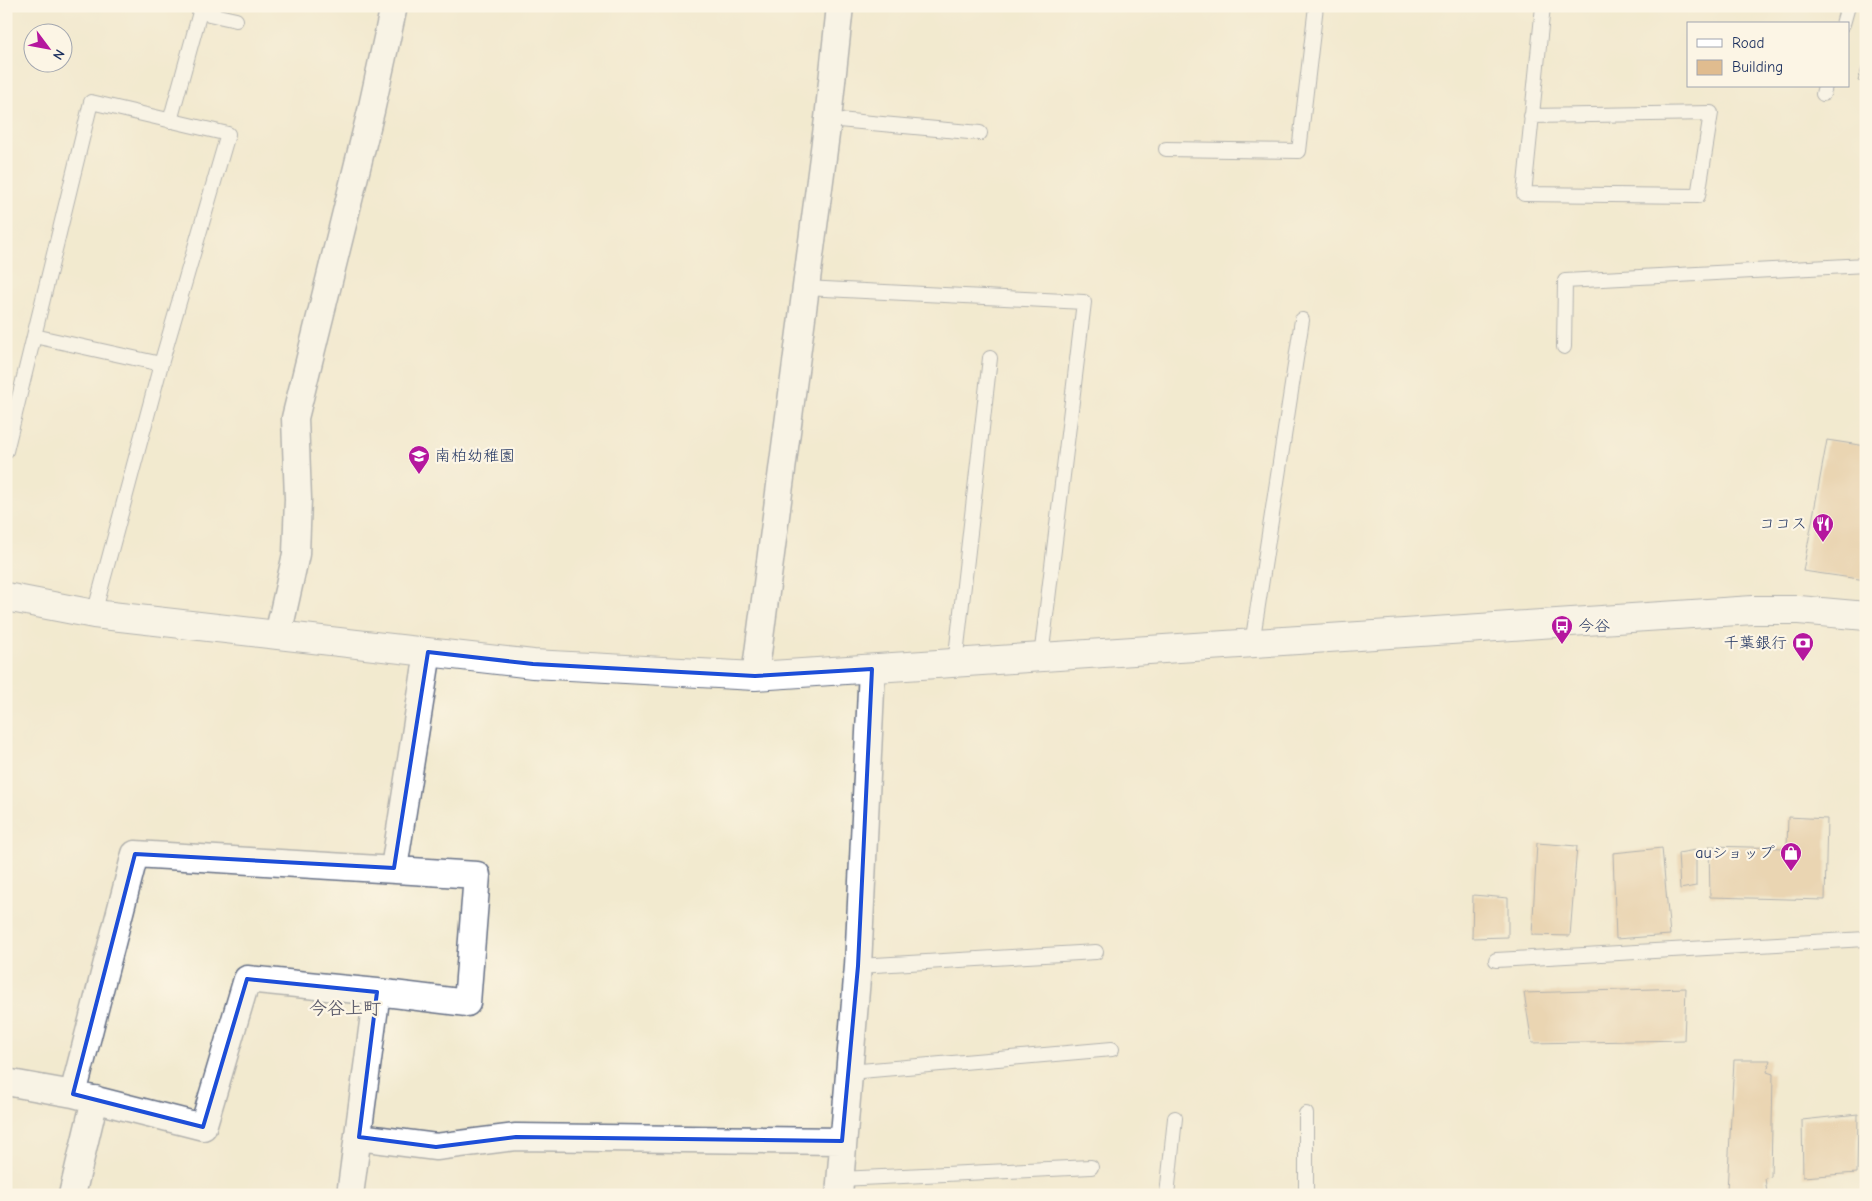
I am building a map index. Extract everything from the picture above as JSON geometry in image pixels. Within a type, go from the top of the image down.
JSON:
[{"type":"street","points":[[278,635],[296,554],[298,500],[295,418],[371,111],[394,6]]},
{"type":"street","points":[[755,676],[828,119],[840,6]]},
{"type":"street","points":[[6,598],[94,614],[533,664],[755,676],[1753,610],[1799,610],[1866,616]]},
{"type":"street","points":[[394,868],[428,652]]},
{"type":"street","points":[[840,1187],[842,1141],[858,966],[872,669]]},
{"type":"street","points":[[6,1082],[84,1096],[203,1127],[247,980],[377,992],[467,1003],[476,875],[394,868],[135,854],[84,1096],[72,1195]]},
{"type":"street","points":[[350,1195],[377,992]]},
{"type":"street","points":[[359,1136],[436,1147],[516,1137],[842,1141]]},
{"type":"lane","points":[[1166,149],[1299,151],[1316,6]]},
{"type":"lane","points":[[1531,116],[1711,113],[1698,196],[1524,194],[1531,116],[1543,6]]},
{"type":"lane","points":[[1844,22],[1848,6]]},
{"type":"lane","points":[[170,121],[200,12],[236,20]]},
{"type":"lane","points":[[6,451],[90,102],[228,134],[161,364],[94,614]]},
{"type":"lane","points":[[828,119],[980,133]]},
{"type":"lane","points":[[1564,347],[1565,281],[1866,265]]},
{"type":"lane","points":[[805,288],[1084,302],[1041,658]]},
{"type":"lane","points":[[1252,644],[1302,320]]},
{"type":"lane","points":[[34,336],[161,364]]},
{"type":"lane","points":[[955,664],[990,358]]},
{"type":"lane","points":[[1496,960],[1866,939]]},
{"type":"lane","points":[[858,966],[1096,952]]},
{"type":"lane","points":[[849,1072],[1112,1049]]},
{"type":"lane","points":[[1306,1114],[1306,1195]]},
{"type":"lane","points":[[1167,1195],[1175,1118]]},
{"type":"lane","points":[[840,1187],[1091,1167]]},
{"type":"highlighted area","points":[[428,652],[533,664],[755,676],[872,669],[858,966],[842,1141],[516,1137],[436,1147],[359,1137],[377,992],[247,979],[203,1127],[73,1094],[135,854],[394,868]]},
{"type":"building","points":[[1866,54],[1866,83],[1858,81]]},
{"type":"building","points":[[1827,440],[1866,446],[1866,580],[1803,571]]},
{"type":"building","points":[[1788,817],[1827,819],[1825,900],[1710,897],[1709,846],[1787,848]]},
{"type":"building","points":[[1537,843],[1577,846],[1570,936],[1532,935]]},
{"type":"building","points":[[1662,848],[1670,935],[1616,939],[1613,853]]},
{"type":"building","points":[[1696,850],[1696,886],[1680,889],[1678,853]]},
{"type":"building","points":[[1473,895],[1508,898],[1508,937],[1472,938]]},
{"type":"building","points":[[1686,988],[1684,1040],[1532,1043],[1524,993]]},
{"type":"building","points":[[1734,1060],[1770,1060],[1767,1072],[1773,1074],[1771,1177],[1765,1178],[1767,1193],[1727,1191]]},
{"type":"building","points":[[1858,1114],[1857,1173],[1803,1177],[1802,1120]]},
{"type":"place","name":"南柏幼稚園","points":[[419,475]]},
{"type":"place","name":"ココス","points":[[1823,543]]},
{"type":"place","name":"今谷","points":[[1562,645]]},
{"type":"place","name":"千葉銀行","points":[[1803,662]]},
{"type":"place","name":"auショップ","points":[[1791,872]]},
{"type":"district","name":"今谷上町","points":[[345,1008]]}]
